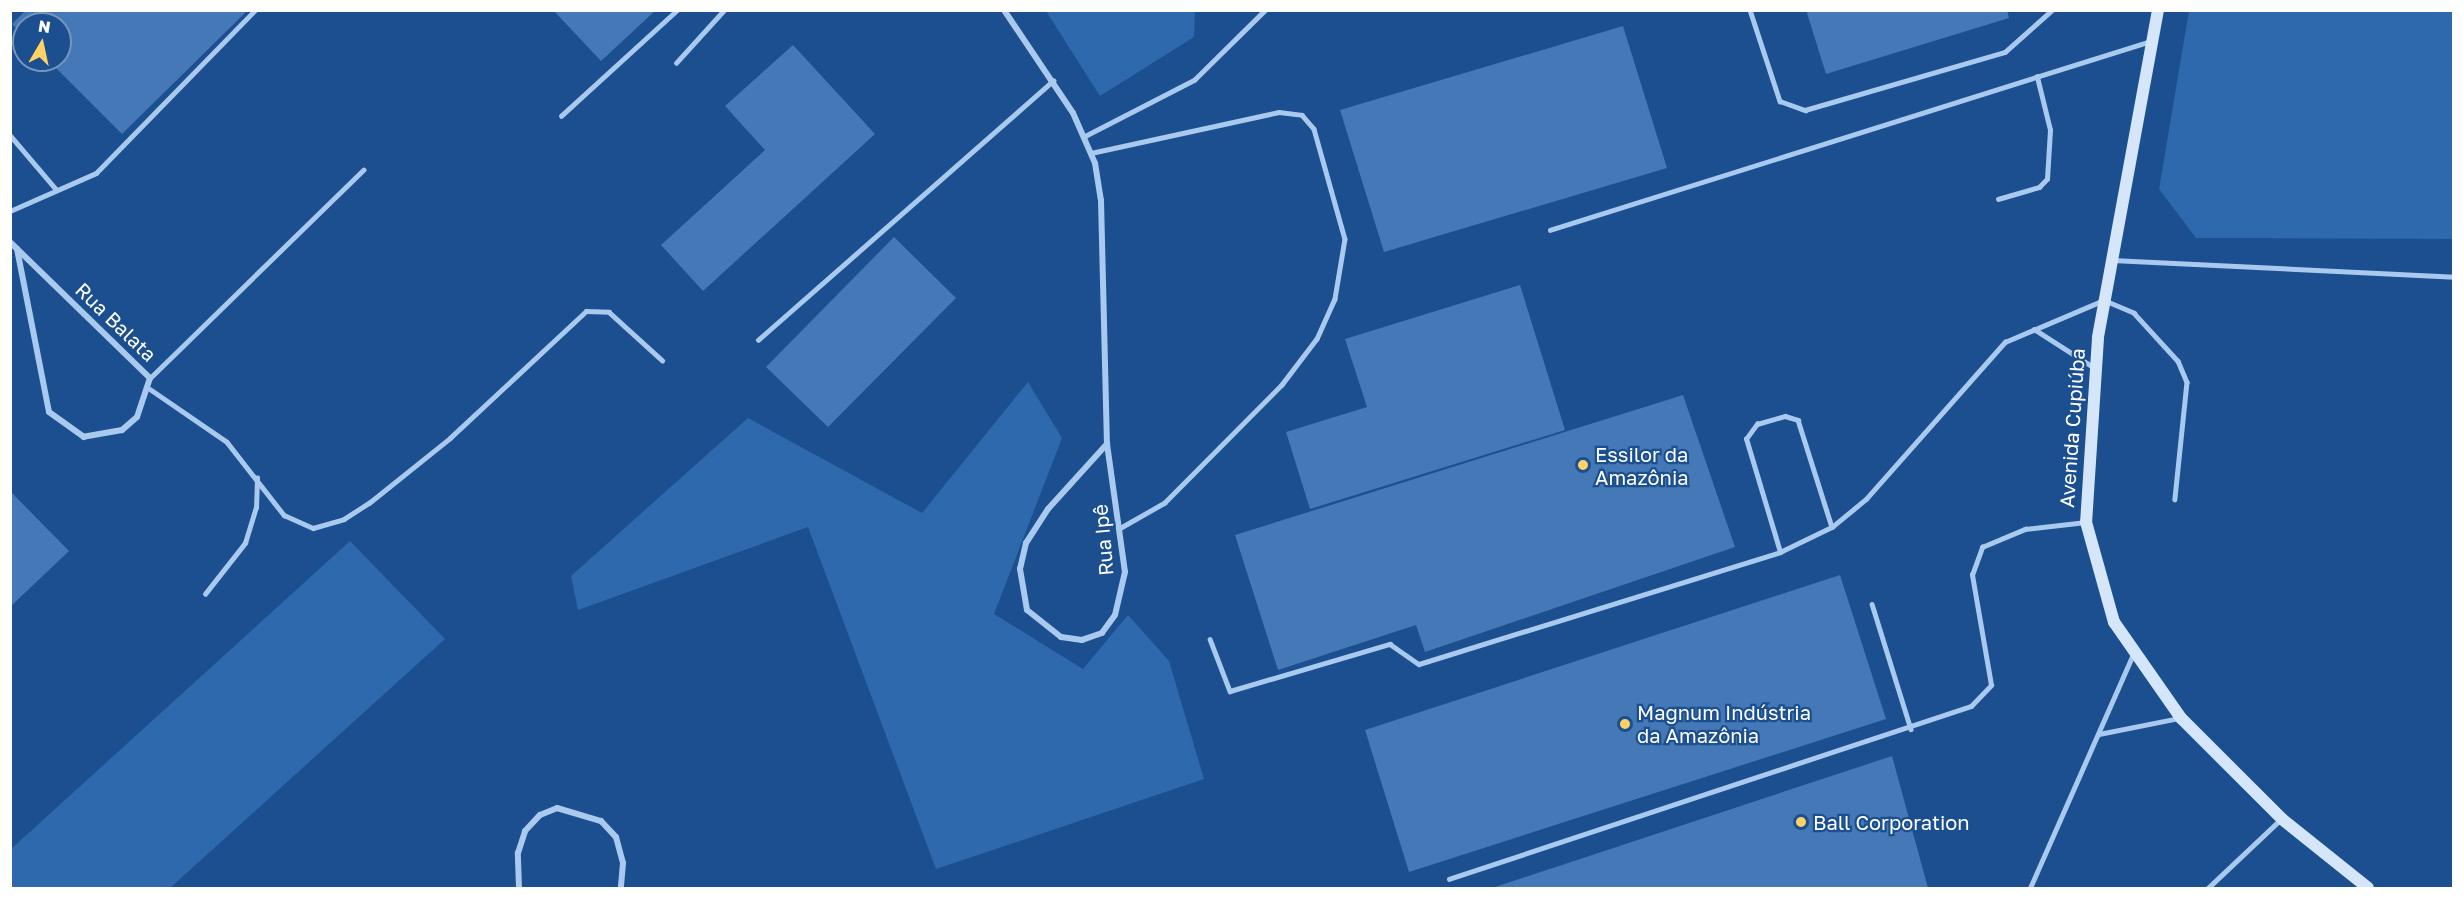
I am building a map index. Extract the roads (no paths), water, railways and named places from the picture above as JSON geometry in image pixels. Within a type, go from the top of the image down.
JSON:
[{"type":"street","name":"Rua Ipê","points":[[1004,10],[1053,81],[1085,136],[1101,201],[1107,444],[1121,528],[1123,590],[1115,615],[1102,633],[1083,640],[1041,626],[1021,594],[1026,543],[1048,509],[1107,444]]},
{"type":"street","name":"Avenida Cupiúba","points":[[2158,10],[2104,300],[2095,368],[2086,522],[2114,622],[2133,655],[2181,718],[2282,819],[2368,888]]},
{"type":"street","name":"Rua Balata","points":[[10,242],[150,378],[150,389],[137,417],[105,436],[84,437],[57,422],[42,392],[17,249]]},
{"type":"street","points":[[519,888],[518,853],[525,831],[540,815],[557,808],[601,820],[616,837],[623,863],[621,888]]},
{"type":"lane","points":[[10,211],[96,173],[255,10]]},
{"type":"lane","points":[[561,116],[677,10]]},
{"type":"lane","points":[[676,63],[724,10]]},
{"type":"lane","points":[[1085,136],[1194,80],[1265,10]]},
{"type":"lane","points":[[1750,10],[1780,100],[1805,110],[2005,52],[2052,10]]},
{"type":"lane","points":[[1550,230],[2154,40]]},
{"type":"lane","points":[[1998,199],[2038,187],[2047,179],[2050,130],[2037,77]]},
{"type":"lane","points":[[758,340],[1053,81]]},
{"type":"lane","points":[[1091,153],[1279,112],[1302,115],[1314,129],[1345,239],[1335,299],[1317,339],[1282,384],[1165,503],[1121,528]]},
{"type":"lane","points":[[10,135],[56,189]]},
{"type":"lane","points":[[150,378],[363,170]]},
{"type":"lane","points":[[2112,260],[2454,278]]},
{"type":"lane","points":[[1210,639],[1230,691],[1390,644],[1419,664],[1780,552],[1832,527],[1866,499],[1997,350],[2034,329],[2104,300],[2134,313],[2178,361],[2187,382],[2175,499]]},
{"type":"lane","points":[[150,389],[220,436],[298,525],[313,528],[344,519],[450,438],[594,308],[609,312],[662,360]]},
{"type":"lane","points":[[2034,329],[2095,368]]},
{"type":"lane","points":[[1780,552],[1746,438],[1757,424],[1785,416],[1798,420],[1832,527]]},
{"type":"lane","points":[[205,594],[245,543],[256,508],[257,478]]},
{"type":"lane","points":[[1449,879],[1911,729],[1971,706],[1991,686],[1972,575],[1982,547],[2025,529],[2086,522]]},
{"type":"lane","points":[[1872,603],[1911,729]]},
{"type":"lane","points":[[2030,888],[2133,655]]},
{"type":"lane","points":[[2099,734],[2181,718]]},
{"type":"lane","points":[[2208,888],[2282,819]]},
{"type":"place","name":"Essilor da Amazônia","points":[[1583,465]]},
{"type":"place","name":"Magnum Indústria da Amazônia","points":[[1625,724]]},
{"type":"place","name":"Ball Corporation","points":[[1801,822]]}]
